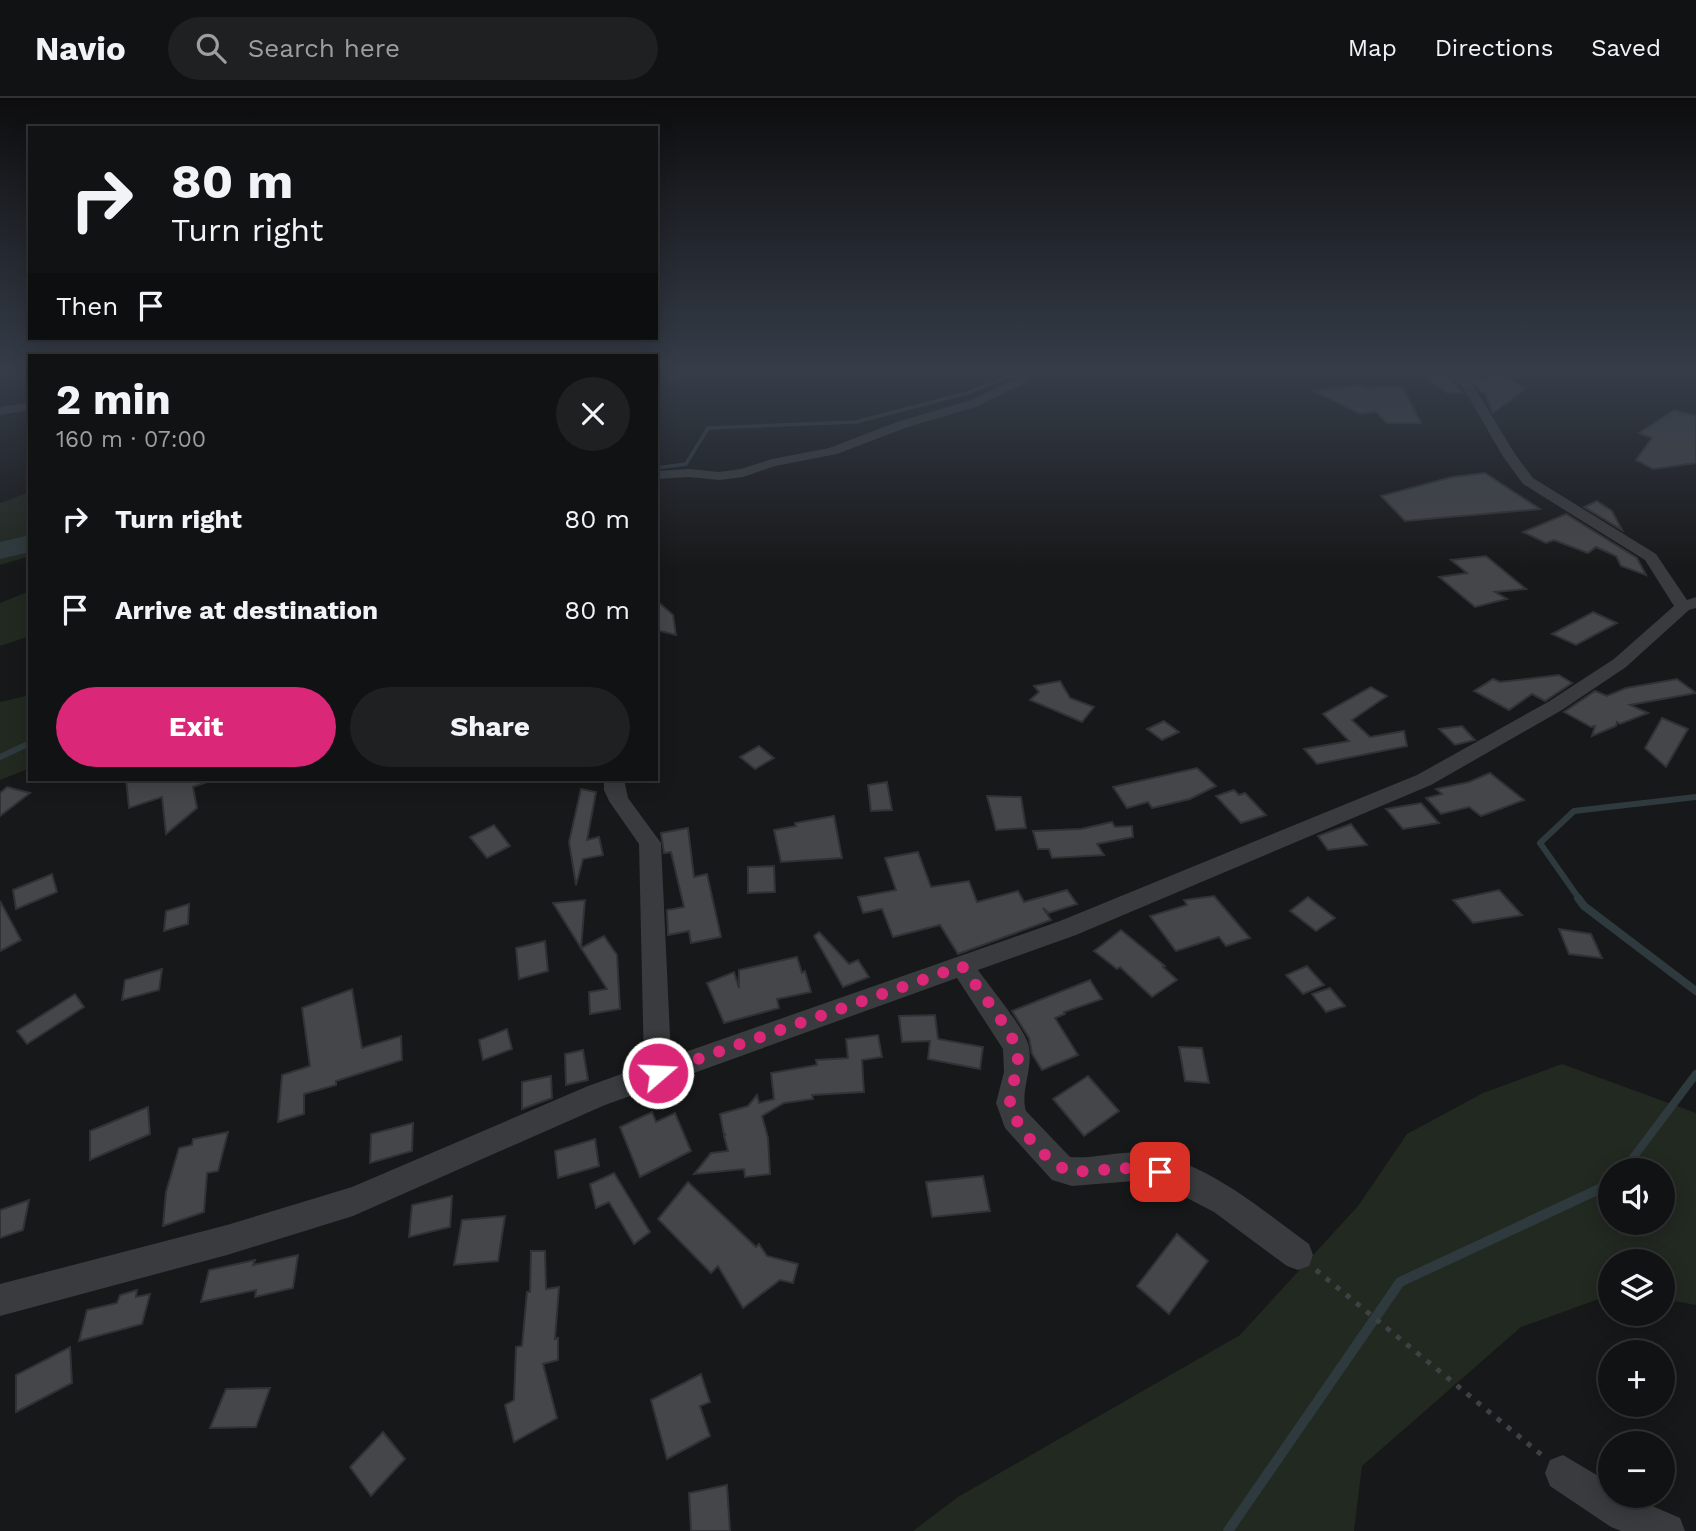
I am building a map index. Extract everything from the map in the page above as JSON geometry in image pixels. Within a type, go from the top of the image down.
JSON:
[{"type":"street","points":[[658,475],[689,473],[719,476],[743,472],[832,451],[872,436]]},
{"type":"street","points":[[0,1300],[227,1240],[353,1201],[658,1073],[1068,928],[1424,780],[1555,706],[1620,663],[1690,605],[1651,556],[1528,481],[1498,436]]},
{"type":"street","points":[[614,781],[614,790],[619,801],[650,843],[658,1073]]},
{"type":"street","points":[[962,966],[1016,1046],[1017,1072],[1010,1103],[1015,1119],[1062,1170],[1072,1172],[1145,1167],[1175,1176],[1214,1194],[1298,1255]]},
{"type":"street","points":[[1563,1473],[1624,1514],[1667,1531]]},
{"type":"path","points":[[1298,1255],[1563,1473]]},
{"type":"shaded area","points":[[28,493],[28,557],[0,565],[0,503]]},
{"type":"shaded area","points":[[28,592],[28,637],[0,646],[0,603]]},
{"type":"shaded area","points":[[28,695],[28,769],[0,780],[0,702]]},
{"type":"shaded area","points":[[1562,1064],[1696,1113],[1696,1305],[1675,1301],[1675,1249],[1598,1249],[1598,1299],[1521,1327],[1362,1466],[1354,1531],[913,1531],[958,1497],[1240,1335],[1358,1206],[1407,1134],[1483,1093]]},
{"type":"building","points":[[1646,436],[1696,436],[1696,463],[1653,469],[1636,460],[1652,438]]},
{"type":"building","points":[[1485,473],[1540,509],[1405,521],[1381,496],[1452,477]]},
{"type":"building","points":[[1597,501],[1612,511],[1622,530],[1584,507]]},
{"type":"building","points":[[1566,514],[1637,558],[1646,575],[1621,566],[1616,556],[1596,547],[1588,553],[1554,540],[1546,543],[1523,532]]},
{"type":"building","points":[[1486,556],[1526,589],[1495,592],[1507,599],[1475,607],[1439,577],[1467,573],[1451,560]]},
{"type":"building","points":[[658,602],[673,615],[676,635],[658,630]]},
{"type":"building","points":[[1593,612],[1617,623],[1576,645],[1552,634]]},
{"type":"building","points":[[1559,675],[1572,683],[1545,701],[1532,694],[1509,710],[1474,691],[1493,679],[1500,682]]},
{"type":"building","points":[[1677,679],[1696,693],[1630,705],[1648,713],[1620,724],[1617,722],[1616,726],[1592,736],[1595,726],[1591,727],[1564,712],[1595,691],[1607,696],[1626,688]]},
{"type":"building","points":[[1060,681],[1070,698],[1094,707],[1082,722],[1030,700],[1039,692],[1034,686]]},
{"type":"building","points":[[1371,687],[1387,696],[1352,720],[1370,737],[1404,731],[1407,746],[1317,764],[1304,749],[1349,741],[1323,714]]},
{"type":"building","points":[[1662,718],[1688,729],[1666,767],[1645,748]]},
{"type":"building","points":[[1164,721],[1179,732],[1162,740],[1147,729]]},
{"type":"building","points":[[1462,726],[1475,740],[1455,745],[1439,729]]},
{"type":"building","points":[[759,746],[774,758],[755,769],[740,757]]},
{"type":"building","points":[[1197,768],[1216,786],[1190,799],[1152,808],[1148,802],[1127,808],[1113,787]]},
{"type":"building","points":[[1490,773],[1524,800],[1481,816],[1469,807],[1441,814],[1426,798],[1442,794],[1436,789],[1469,782]]},
{"type":"building","points":[[126,781],[207,781],[193,787],[197,808],[166,834],[162,797],[129,808]]},
{"type":"building","points":[[887,782],[892,810],[871,811],[868,785]]},
{"type":"building","points":[[7,787],[30,793],[0,816],[0,793]]},
{"type":"building","points":[[581,789],[596,792],[587,840],[599,837],[603,855],[583,859],[576,885],[569,842]]},
{"type":"building","points":[[1234,790],[1239,795],[1245,793],[1266,815],[1241,823],[1216,796]]},
{"type":"building","points":[[987,796],[1021,797],[1026,828],[996,830]]},
{"type":"building","points":[[1421,803],[1439,823],[1403,829],[1386,809]]},
{"type":"building","points":[[834,816],[842,858],[781,862],[774,830]]},
{"type":"building","points":[[1112,822],[1115,827],[1132,826],[1133,837],[1097,844],[1104,855],[1052,858],[1049,849],[1038,849],[1033,831],[1081,829]]},
{"type":"building","points":[[1351,824],[1367,845],[1328,850],[1318,836]]},
{"type":"building","points":[[494,825],[510,846],[487,858],[470,837]]},
{"type":"building","points":[[688,828],[694,877],[707,874],[721,937],[691,943],[689,931],[668,935],[667,910],[684,907],[671,852],[664,853],[661,833]]},
{"type":"building","points":[[918,852],[931,887],[969,881],[977,902],[1018,891],[1024,902],[1067,890],[1077,904],[1049,913],[1043,908],[1051,920],[958,954],[940,925],[893,937],[882,909],[863,913],[858,897],[896,890],[885,858]]},
{"type":"building","points":[[774,866],[775,892],[748,893],[748,867]]},
{"type":"building","points":[[52,874],[57,892],[16,909],[13,890]]},
{"type":"building","points":[[1499,890],[1522,915],[1473,923],[1453,900]]},
{"type":"building","points":[[1214,896],[1250,938],[1226,946],[1219,937],[1176,951],[1150,916],[1187,905],[1184,900]]},
{"type":"building","points":[[1308,897],[1335,918],[1316,931],[1290,911]]},
{"type":"building","points":[[585,900],[581,948],[553,903]]},
{"type":"building","points":[[0,901],[21,940],[0,951]]},
{"type":"building","points":[[189,904],[188,924],[164,931],[166,911]]},
{"type":"building","points":[[1559,929],[1591,934],[1602,958],[1569,954]]},
{"type":"building","points":[[1121,930],[1165,966],[1163,967],[1177,980],[1152,997],[1120,967],[1117,969],[1094,951]]},
{"type":"building","points":[[819,932],[849,964],[858,960],[869,977],[843,987],[814,936]]},
{"type":"building","points":[[604,936],[617,955],[620,1009],[590,1014],[589,992],[607,989],[581,948]]},
{"type":"building","points":[[545,941],[548,971],[519,979],[516,948]]},
{"type":"building","points":[[797,957],[802,973],[805,971],[811,992],[777,999],[779,1008],[724,1023],[707,983],[734,972],[739,988],[739,970]]},
{"type":"building","points":[[1307,966],[1324,985],[1303,994],[1286,975]]},
{"type":"building","points":[[162,969],[159,990],[122,1000],[125,980]]},
{"type":"building","points":[[1090,980],[1102,999],[1064,1012],[1065,1014],[1055,1018],[1078,1055],[1042,1070],[1032,1054],[1029,1038],[1012,1011]]},
{"type":"building","points":[[1330,988],[1345,1006],[1326,1012],[1312,994]]},
{"type":"building","points":[[352,989],[362,1048],[401,1036],[402,1060],[304,1094],[304,1114],[278,1122],[282,1075],[310,1066],[302,1008]]},
{"type":"building","points":[[75,994],[84,1007],[27,1044],[17,1031]]},
{"type":"building","points":[[935,1015],[938,1039],[983,1047],[980,1069],[928,1059],[930,1041],[902,1042],[899,1016]]},
{"type":"building","points":[[507,1029],[512,1049],[483,1060],[479,1040]]},
{"type":"building","points":[[878,1035],[882,1057],[862,1060],[864,1092],[812,1095],[813,1099],[784,1103],[762,1116],[768,1138],[770,1174],[745,1177],[744,1169],[694,1174],[711,1153],[728,1151],[720,1114],[748,1106],[757,1095],[759,1103],[774,1099],[771,1073],[817,1065],[816,1060],[848,1058],[846,1039]]},
{"type":"building","points":[[1179,1047],[1202,1048],[1209,1083],[1185,1081]]},
{"type":"building","points":[[583,1050],[588,1080],[566,1085],[565,1054]]},
{"type":"building","points":[[551,1076],[552,1098],[522,1109],[522,1082]]},
{"type":"building","points":[[1088,1076],[1119,1111],[1084,1136],[1053,1099]]},
{"type":"building","points":[[148,1107],[150,1134],[90,1160],[90,1131]]},
{"type":"building","points":[[652,1112],[656,1122],[675,1113],[691,1151],[640,1177],[620,1127]]},
{"type":"building","points":[[413,1123],[412,1151],[370,1163],[371,1134]]},
{"type":"building","points":[[228,1132],[218,1171],[207,1173],[204,1212],[163,1226],[166,1192],[179,1148],[192,1145],[193,1139]]},
{"type":"building","points":[[595,1139],[599,1166],[558,1178],[555,1151]]},
{"type":"building","points":[[614,1173],[650,1232],[634,1244],[609,1202],[596,1208],[590,1184]]},
{"type":"building","points":[[983,1176],[990,1211],[932,1217],[926,1182]]},
{"type":"building","points":[[688,1182],[756,1247],[759,1244],[767,1256],[798,1264],[793,1283],[780,1280],[743,1308],[718,1266],[711,1273],[658,1219]]},
{"type":"building","points":[[452,1196],[450,1227],[409,1237],[412,1205]]},
{"type":"building","points":[[29,1200],[23,1230],[0,1238],[0,1210]]},
{"type":"building","points":[[505,1216],[498,1261],[454,1265],[462,1220]]},
{"type":"building","points":[[1177,1234],[1208,1261],[1169,1314],[1137,1286]]},
{"type":"building","points":[[531,1251],[545,1251],[546,1289],[559,1287],[555,1339],[558,1338],[558,1360],[543,1364],[557,1418],[514,1442],[505,1405],[514,1400],[516,1347],[522,1346],[527,1292],[530,1292]]},
{"type":"building","points":[[298,1255],[293,1288],[255,1297],[256,1290],[201,1302],[209,1270],[255,1260],[253,1265]]},
{"type":"building","points":[[137,1290],[136,1297],[150,1294],[142,1324],[79,1341],[87,1310],[117,1303],[120,1295]]},
{"type":"building","points":[[70,1347],[72,1383],[16,1412],[16,1375]]},
{"type":"building","points":[[701,1374],[710,1402],[700,1406],[710,1436],[667,1459],[651,1400]]},
{"type":"building","points":[[270,1388],[256,1427],[210,1428],[226,1389]]},
{"type":"building","points":[[383,1432],[405,1459],[371,1496],[350,1467]]},
{"type":"building","points":[[727,1485],[730,1531],[691,1531],[689,1493]]},
{"type":"waterway","points":[[658,468],[686,464],[703,436]]},
{"type":"waterway","points":[[0,551],[28,544]]},
{"type":"waterway","points":[[0,757],[28,744]]},
{"type":"waterway","points":[[1580,900],[1540,843],[1574,811],[1696,797]]},
{"type":"waterway","points":[[1578,898],[1584,906],[1696,991]]},
{"type":"waterway","points":[[1633,1158],[1696,1074]]},
{"type":"waterway","points":[[1228,1531],[1400,1282],[1598,1190]]},
{"type":"route","points":[[658,1073],[962,966],[1016,1046],[1017,1072],[1010,1103],[1015,1119],[1054,1163],[1062,1170],[1072,1172],[1145,1167],[1160,1172]]}]
